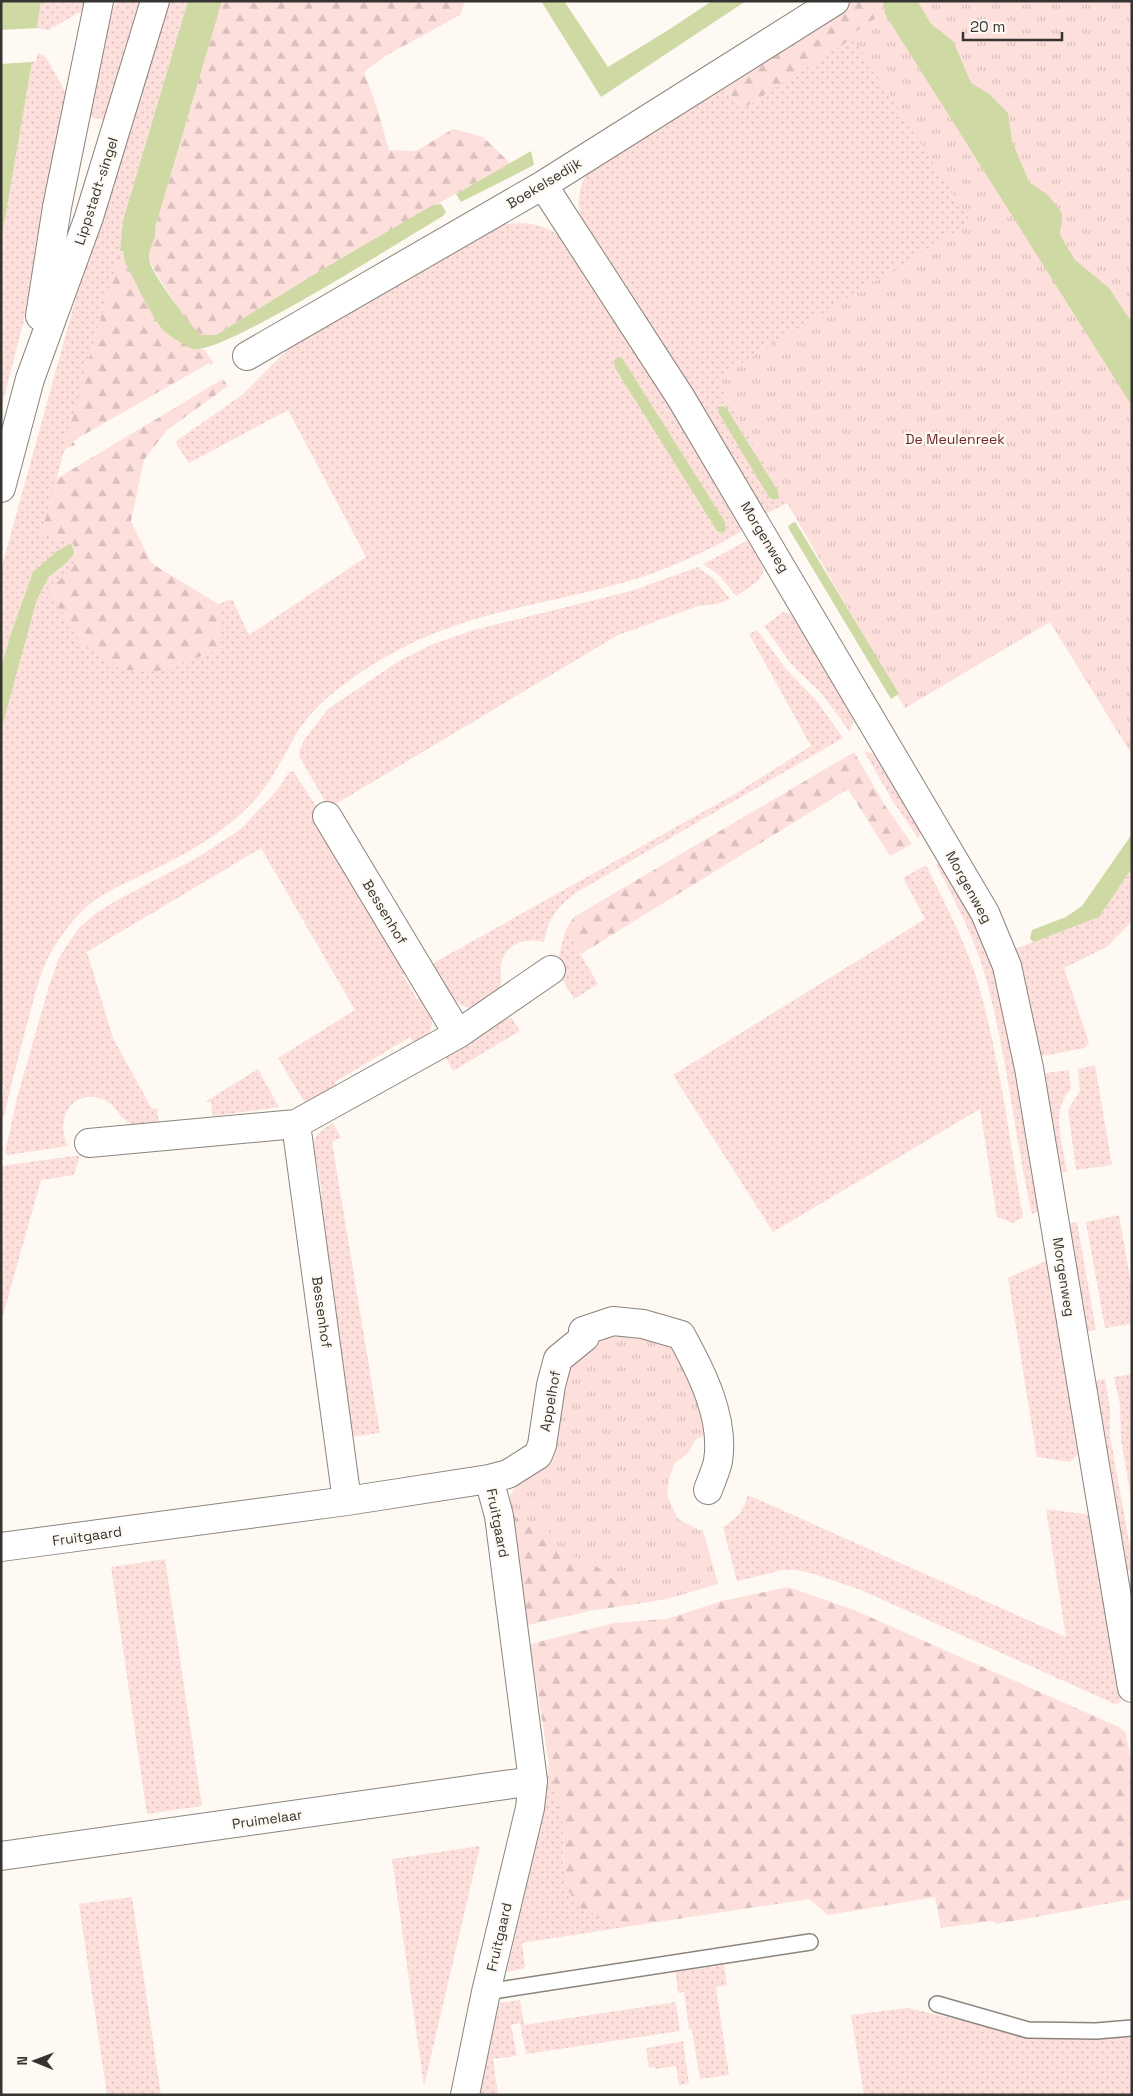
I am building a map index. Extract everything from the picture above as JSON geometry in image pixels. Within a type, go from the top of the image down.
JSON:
[{"type":"street","name":"Lippstadt-singel","points":[[30,379],[57,207],[99,1]]},
{"type":"street","name":"Lippstadt-singel","points":[[1,488],[30,379],[89,217],[155,1]]},
{"type":"street","name":"Boekelsedijk","points":[[247,356],[543,185],[835,1]]},
{"type":"street","name":"Morgenweg","points":[[543,185],[682,398],[759,526],[981,905],[1007,966],[1029,1068],[1132,1688]]},
{"type":"street","name":"Bessenhof","points":[[327,816],[458,1034]]},
{"type":"street","points":[[89,1143],[296,1124],[458,1034],[551,970]]},
{"type":"street","name":"Bessenhof","points":[[296,1124],[348,1501]]},
{"type":"street","name":"Appelhof","points":[[489,1480],[508,1474],[538,1455],[542,1445],[551,1385],[558,1359],[585,1337],[583,1331],[613,1321],[643,1324],[681,1335],[702,1373],[719,1430],[718,1462],[708,1490]]},
{"type":"street","name":"Fruitgaard","points":[[1,1547],[348,1501],[489,1480],[499,1516],[532,1781],[530,1808],[486,1992],[465,2095]]},
{"type":"street","name":"Pruimelaar","points":[[1,1856],[532,1781]]},
{"type":"lane","name":"Fruitgaard","points":[[486,1992],[810,1942]]},
{"type":"lane","points":[[937,2004],[1028,2030],[1096,2031],[1132,2028]]},
{"type":"green space","points":[[41,1],[86,1],[84,10],[48,30],[37,28]]},
{"type":"green space","points":[[116,1],[140,1],[104,120],[87,116],[99,55]]},
{"type":"green space","points":[[164,1],[188,1],[123,219],[120,251],[41,534],[73,543],[78,561],[122,670],[158,671],[219,650],[218,604],[232,599],[249,635],[366,557],[288,410],[189,463],[175,442],[242,395],[307,330],[505,224],[522,223],[542,226],[563,238],[661,390],[744,530],[715,546],[654,573],[595,590],[485,616],[432,634],[406,646],[362,671],[332,694],[307,718],[268,783],[253,802],[235,819],[185,854],[95,900],[68,927],[51,952],[39,979],[1,1128],[1,1105],[4,1084],[1,1084],[1,731],[37,599],[49,577],[73,554],[71,545],[69,544],[57,551],[33,572],[10,636],[1,668],[1,570],[107,185]],"holes":[[[622,359],[725,522],[726,531],[722,533],[717,531],[615,368]]]},
{"type":"green space","points":[[222,1],[465,1],[460,15],[387,55],[364,72],[389,150],[416,151],[453,129],[483,137],[510,163],[328,266],[216,335],[204,336],[197,331],[181,311],[156,273],[149,258],[156,233],[155,228]]},
{"type":"green space","points":[[850,1],[883,1],[885,14],[853,38],[741,110],[723,83]]},
{"type":"green space","name":"De Meulenreek","points":[[900,1],[1132,1],[1132,755],[1050,622],[905,708],[716,379],[971,222],[851,35]]},
{"type":"green space","points":[[853,37],[1045,268],[793,500],[764,515],[584,226],[579,205],[580,192],[588,172],[723,83],[741,110]],"holes":[[[719,406],[726,407],[778,491],[779,494],[771,499],[718,412]]]},
{"type":"green space","points":[[38,53],[45,56],[68,96],[32,289],[1,409],[1,242],[32,62],[30,62],[36,61]]},
{"type":"green space","points":[[120,251],[122,251],[192,349],[204,349],[214,363],[210,365],[209,363],[73,441],[75,445],[63,450]]},
{"type":"green space","points":[[223,379],[228,386],[167,430],[144,460],[131,521],[151,563],[218,604],[219,650],[158,671],[122,670],[81,643],[49,591],[78,561],[73,543],[41,534],[56,479]]},
{"type":"green space","points":[[750,539],[761,559],[763,572],[755,583],[736,596],[720,576],[703,564]]},
{"type":"green space","points":[[698,567],[715,580],[730,599],[717,604],[698,606],[618,635],[329,808],[299,756],[304,740],[328,709],[399,661],[433,644],[474,630],[631,591]]},
{"type":"green space","points":[[783,612],[797,619],[854,717],[850,732],[822,694],[791,664],[764,626]]},
{"type":"green space","points":[[757,630],[786,669],[816,700],[843,738],[577,892],[564,902],[551,919],[544,942],[523,942],[510,948],[503,959],[501,981],[497,994],[486,1003],[476,1007],[468,1007],[452,998],[430,965],[735,794],[811,746],[749,634]]},
{"type":"green space","points":[[864,751],[877,755],[924,828],[918,838],[892,800]]},
{"type":"green space","points":[[854,752],[884,804],[912,844],[890,856],[848,789],[581,954],[566,929],[574,917]]},
{"type":"green space","points":[[293,771],[320,812],[407,971],[403,975],[417,999],[423,997],[430,1012],[432,1024],[428,1034],[416,1046],[410,1037],[335,1082],[339,1092],[305,1103],[278,1058],[355,1010],[261,848],[87,952],[113,1038],[152,1109],[157,1108],[159,1124],[136,1125],[122,1117],[107,1101],[91,1097],[82,1098],[74,1102],[68,1109],[65,1117],[63,1126],[64,1136],[68,1146],[8,1155],[5,1153],[17,1098],[49,986],[59,958],[80,927],[112,903],[195,859],[241,829],[279,788],[289,772]]},
{"type":"green space","points":[[936,864],[944,864],[974,922],[988,954],[1006,1016],[1039,1211],[1032,1214],[993,1004],[985,975],[969,932]]},
{"type":"green space","points":[[926,865],[962,940],[979,986],[999,1072],[1023,1217],[1013,1223],[997,1217],[980,1109],[773,1232],[673,1075],[925,919],[903,878]]},
{"type":"green space","points":[[1132,868],[1132,921],[1107,947],[1064,968],[1089,1043],[1085,1048],[1042,1056],[1038,1052],[1010,951],[1099,917]]},
{"type":"green space","points":[[566,929],[598,984],[574,999],[561,977],[562,964],[559,955]]},
{"type":"green space","points":[[511,1017],[520,1031],[453,1071],[445,1056]]},
{"type":"green space","points":[[1095,1065],[1112,1165],[1076,1170],[1068,1110],[1080,1091],[1078,1069]]},
{"type":"green space","points":[[258,1069],[279,1107],[213,1116],[211,1102],[205,1102]]},
{"type":"green space","points":[[1069,1070],[1071,1089],[1065,1097],[1059,1117],[1067,1172],[1063,1172],[1057,1167],[1042,1079],[1046,1073]]},
{"type":"green space","points":[[333,1123],[341,1137],[332,1142],[380,1433],[351,1437],[316,1196],[322,1196],[318,1167],[312,1168],[312,1147],[316,1136]]},
{"type":"green space","points":[[80,1155],[74,1175],[41,1180],[1,1322],[2,1166]]},
{"type":"green space","points":[[1119,1215],[1132,1289],[1132,1324],[1105,1328],[1086,1222]]},
{"type":"green space","points":[[1077,1222],[1096,1330],[1085,1332],[1066,1224]]},
{"type":"green space","points":[[1048,1260],[1081,1452],[1070,1462],[1037,1457],[1008,1278]]},
{"type":"green space","points":[[620,1332],[669,1344],[682,1360],[688,1373],[698,1401],[705,1436],[696,1439],[688,1453],[674,1464],[669,1479],[667,1495],[678,1519],[699,1530],[703,1530],[718,1584],[667,1599],[642,1603],[594,1564],[562,1552],[544,1525],[512,1516],[510,1496],[520,1480],[550,1461],[562,1408],[562,1380],[571,1361],[590,1343]]},
{"type":"green space","points":[[1132,1374],[1132,1504],[1121,1440],[1120,1404],[1114,1377]]},
{"type":"green space","points":[[1105,1379],[1110,1408],[1110,1436],[1132,1558],[1132,1570],[1125,1572],[1093,1381]]},
{"type":"green space","points":[[748,1495],[1066,1637],[1046,1509],[1092,1515],[1121,1702],[1115,1704],[861,1590],[814,1574],[797,1570],[782,1570],[737,1581],[723,1527],[739,1514]]},
{"type":"green space","points":[[512,1516],[544,1525],[562,1552],[594,1564],[642,1603],[589,1611],[528,1625]]},
{"type":"green space","points":[[165,1559],[202,1806],[147,1814],[111,1567]]},
{"type":"green space","points":[[788,1587],[854,1610],[1119,1727],[1126,1733],[1132,1768],[1132,1899],[997,1924],[992,1921],[941,1928],[935,1897],[828,1915],[809,1899],[625,1927],[579,1907],[564,1883],[563,1823],[549,1764],[530,1644],[614,1623],[667,1619],[722,1601]]},
{"type":"green space","points":[[549,1764],[563,1823],[563,1863],[580,1907],[625,1927],[522,1943],[525,1968],[507,1972],[540,1826]]},
{"type":"green space","points":[[480,1846],[424,2086],[392,1859]]},
{"type":"green space","points":[[132,1897],[161,2095],[107,2095],[79,1904]]},
{"type":"green space","points":[[724,1965],[727,1985],[716,1987],[729,2075],[700,2079],[692,2030],[689,2029],[684,1992],[678,1993],[676,1972]]},
{"type":"green space","points":[[520,2000],[524,2025],[676,2002],[680,2031],[526,2054],[520,2023],[511,2025],[517,2056],[493,2059],[498,2095],[478,2095],[499,2003]]},
{"type":"green space","points":[[908,2008],[1033,2037],[1132,2038],[1132,2095],[864,2095],[851,2015]]},
{"type":"green space","points":[[683,2041],[689,2083],[679,2085],[676,2066],[656,2069],[654,2067],[649,2068],[646,2048]]},
{"type":"shaded area","points":[[1,1],[41,1],[37,28],[1,30]]},
{"type":"shaded area","points":[[188,1],[222,1],[155,228],[156,232],[149,259],[163,286],[200,335],[216,335],[328,266],[433,205],[441,204],[446,212],[443,216],[275,316],[210,346],[193,349],[162,329],[147,305],[125,262],[123,251],[120,251],[123,220]]},
{"type":"shaded area","points":[[541,1],[564,1],[608,67],[712,1],[746,1],[601,97]]},
{"type":"shaded area","points":[[883,1],[917,1],[931,24],[953,41],[971,83],[989,94],[1008,113],[1012,141],[1029,182],[1048,195],[1062,213],[1062,224],[1059,233],[1075,260],[1109,288],[1132,323],[1132,406],[885,14]]},
{"type":"shaded area","points":[[32,62],[1,242],[1,64]]},
{"type":"shaded area","points":[[531,151],[534,165],[461,202],[456,194]]},
{"type":"shaded area","points":[[618,357],[622,358],[725,522],[726,531],[722,533],[717,531],[615,368],[614,360]]},
{"type":"shaded area","points":[[719,406],[726,407],[778,491],[779,497],[774,500],[769,497],[718,412]]},
{"type":"shaded area","points":[[794,522],[899,694],[891,699],[789,529],[788,526]]},
{"type":"shaded area","points":[[69,544],[72,545],[74,554],[49,577],[37,599],[1,731],[1,668],[10,636],[33,572],[57,551]]},
{"type":"shaded area","points":[[1132,834],[1132,868],[1099,917],[1034,942],[1030,939],[1032,930],[1066,917],[1082,906]]}]
